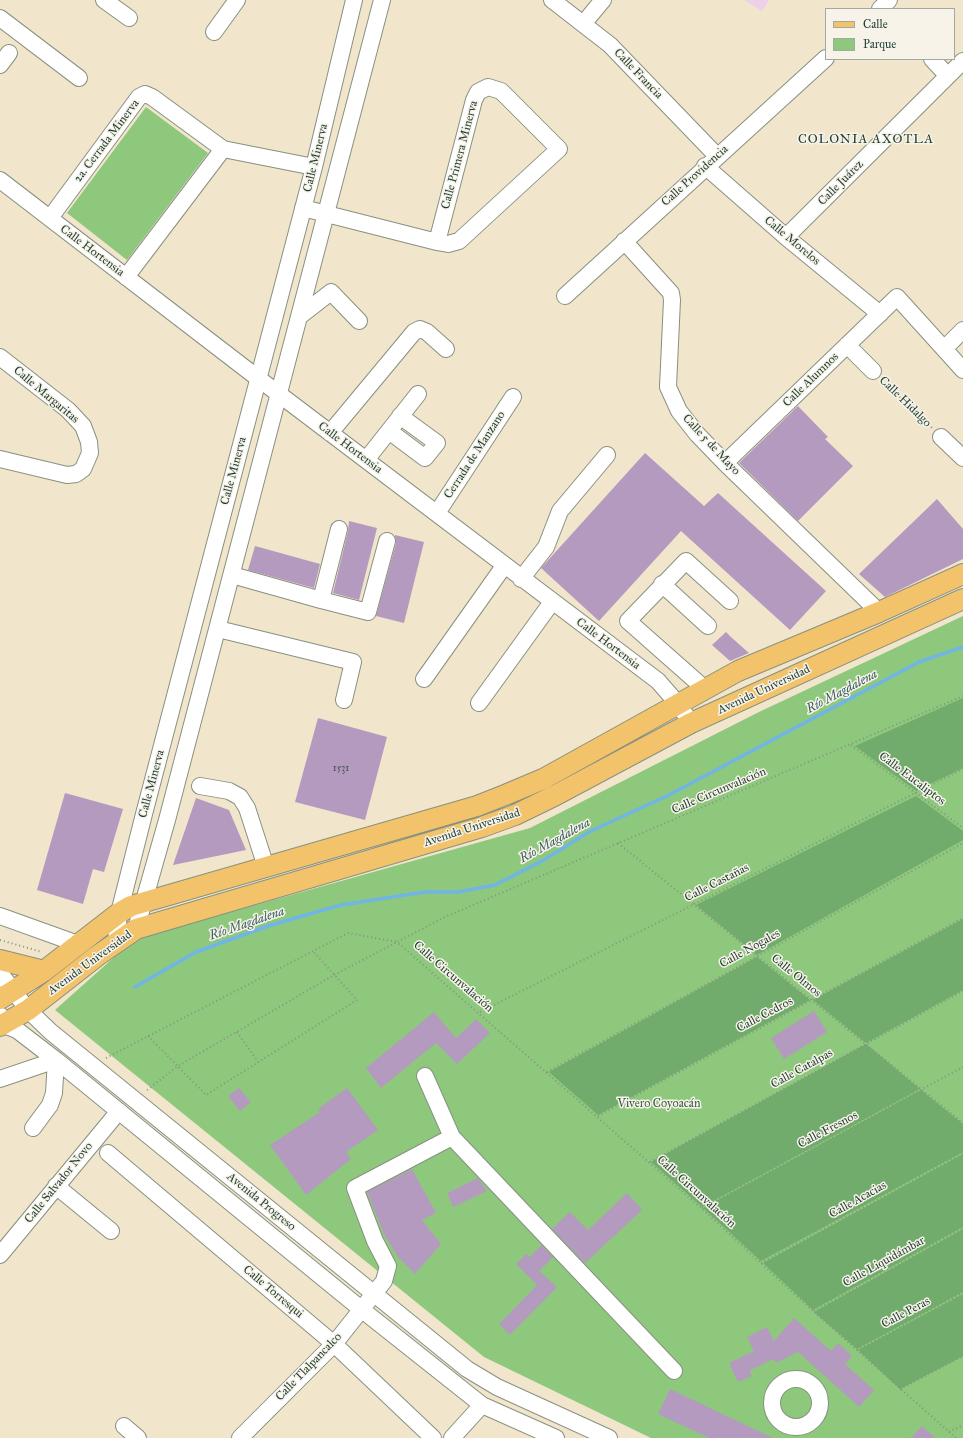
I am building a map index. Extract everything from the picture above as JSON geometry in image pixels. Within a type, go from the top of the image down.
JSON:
[{"type":"main road","name":"Avenida Universidad","points":[[7,995],[44,971],[119,913],[144,902],[477,806],[505,796],[543,779],[738,672],[879,612],[963,574]]},
{"type":"main road","name":"Avenida Universidad","points":[[1,1022],[28,1010],[96,956],[136,929],[482,827],[515,815],[556,795],[691,723],[963,599]]},
{"type":"main road","points":[[0,960],[44,971]]},
{"type":"street","points":[[104,0],[129,18]]},
{"type":"street","points":[[214,32],[238,0]]},
{"type":"street","name":"Calle Minerva","points":[[116,942],[119,913],[144,814],[314,166],[354,0]]},
{"type":"street","name":"Calle Minerva","points":[[136,929],[218,629],[382,0]]},
{"type":"street","name":"Calle Francia","points":[[552,0],[610,45],[711,161]]},
{"type":"street","points":[[583,24],[604,0]]},
{"type":"street","points":[[0,18],[79,78]]},
{"type":"street","name":"Calle Providencia","points":[[565,296],[711,161],[825,59]]},
{"type":"street","points":[[933,60],[948,76]]},
{"type":"street","name":"Calle Juárez","points":[[786,237],[963,61]]},
{"type":"street","name":"Calle Primera Minerva","points":[[303,208],[437,242],[448,244],[458,241],[559,149],[501,91],[488,87],[478,92],[474,100],[437,242]]},
{"type":"street","name":"2a. Cerrada Minerva","points":[[53,213],[139,96],[145,94],[152,96],[223,149],[314,166]]},
{"type":"street","points":[[131,271],[223,149]]},
{"type":"street","name":"Calle Morelos","points":[[711,161],[786,237],[880,314]]},
{"type":"street","name":"Calle Hortensia","points":[[0,180],[53,213],[131,271],[259,379],[437,513],[521,579],[658,681],[678,704],[691,723]]},
{"type":"street","name":"Calle 5 de Mayo","points":[[624,241],[671,294],[668,387],[679,411],[697,434],[725,463],[879,612]]},
{"type":"street","points":[[300,316],[331,292],[359,321]]},
{"type":"street","name":"Calle Alumnos","points":[[725,463],[897,297],[944,348]]},
{"type":"street","points":[[330,433],[414,332],[420,329],[427,332],[446,349]]},
{"type":"street","points":[[963,330],[944,348],[963,370]]},
{"type":"street","name":"Calle Hidalgo","points":[[848,345],[873,371]]},
{"type":"street","name":"Calle Margaritas","points":[[0,357],[68,410],[83,426],[89,442],[90,452],[83,469],[76,474],[67,475],[0,459]]},
{"type":"street","points":[[366,460],[418,394]]},
{"type":"street","name":"Cerrada de Manzano","points":[[437,513],[513,397]]},
{"type":"street","points":[[389,431],[425,458],[436,443],[400,416]]},
{"type":"street","name":"Calle Hidalgo","points":[[941,437],[963,458]]},
{"type":"street","points":[[521,579],[546,547],[560,511],[607,455]]},
{"type":"street","points":[[321,600],[339,529]]},
{"type":"street","points":[[232,575],[368,612],[387,541]]},
{"type":"street","points":[[705,689],[628,621],[662,584],[686,561],[730,601]]},
{"type":"street","points":[[424,679],[504,566]]},
{"type":"street","points":[[662,584],[708,626]]},
{"type":"street","points":[[479,703],[552,602]]},
{"type":"street","points":[[218,629],[353,662],[344,700]]},
{"type":"street","points":[[200,786],[229,791],[240,797],[247,808],[266,867]]},
{"type":"street","points":[[144,814],[147,820],[153,825],[162,824],[167,820]]},
{"type":"street","points":[[0,916],[78,944]]},
{"type":"street","name":"Avenida Progreso","points":[[0,973],[7,995],[28,1010],[51,1032],[467,1368],[497,1388],[609,1438]]},
{"type":"street","name":"Avenida Progreso","points":[[1,1022],[17,1030],[56,1060],[258,1226],[482,1405],[541,1434],[556,1438]]},
{"type":"street","points":[[0,1079],[56,1060],[54,1093],[50,1105],[33,1128]]},
{"type":"street","points":[[425,1076],[452,1137],[674,1371]]},
{"type":"street","name":"Calle Salvador Novo","points":[[0,1255],[119,1111]]},
{"type":"street","name":"Calle Tlalpancalco","points":[[240,1438],[334,1344],[384,1281],[388,1266],[375,1241],[355,1188],[452,1137]]},
{"type":"street","name":"Calle Torresqui","points":[[108,1153],[334,1344],[433,1438]]},
{"type":"street","points":[[56,1186],[111,1231]]},
{"type":"street","points":[[258,1226],[271,1211]]},
{"type":"street","points":[[788,1438],[805,1425],[816,1416],[820,1402],[815,1388],[803,1380],[796,1379],[782,1384],[773,1396],[774,1411],[784,1430],[790,1426],[805,1425]]},
{"type":"street","points":[[452,1438],[482,1405]]},
{"type":"street","points":[[541,1407],[541,1434]]},
{"type":"street","points":[[124,1426],[138,1438]]},
{"type":"path","name":"Calle Hidalgo","points":[[873,371],[941,437]]},
{"type":"path","name":"Calle Circunvalación","points":[[956,1438],[813,1312],[701,1208],[598,1116],[397,942],[445,917],[963,696]]},
{"type":"path","name":"Calle Eucaliptos","points":[[851,745],[963,828]]},
{"type":"path","name":"Calle Castañas","points":[[479,1012],[963,769]]},
{"type":"path","name":"Calle Olmos","points":[[618,843],[963,1123]]},
{"type":"path","name":"Calle Nogales","points":[[547,1072],[963,843]]},
{"type":"path","name":"Calle Cedros","points":[[598,1116],[963,918]]},
{"type":"path","points":[[92,1064],[348,933],[397,942]]},
{"type":"path","points":[[0,940],[61,958]]},
{"type":"path","points":[[135,1100],[178,1066],[334,975],[397,942]]},
{"type":"path","points":[[148,1036],[206,1095],[357,1000],[313,951]]},
{"type":"path","name":"Calle Catalpas","points":[[649,1162],[963,991]]},
{"type":"path","points":[[237,1032],[258,1062]]},
{"type":"path","name":"Calle Fresnos","points":[[701,1208],[963,1067]]},
{"type":"path","name":"Calle Acacias","points":[[761,1263],[963,1153]]},
{"type":"path","name":"Calle Liquidámbar","points":[[813,1312],[963,1228]]},
{"type":"path","name":"Calle Peras","points":[[857,1350],[963,1293]]},
{"type":"path","points":[[900,1389],[963,1356]]},
{"type":"path","points":[[949,1432],[963,1425]]},
{"type":"shaded area","points":[[744,0],[769,0],[762,11]]},
{"type":"green space","points":[[146,107],[208,153],[127,260],[67,213]]},
{"type":"green space","name":"Vivero Coyoacán","points":[[963,616],[963,1438],[651,1438],[484,1357],[55,1010],[120,952],[145,936],[530,828],[759,712]]},
{"type":"green space","points":[[963,698],[963,768],[916,791],[855,746]]},
{"type":"green space","points":[[916,796],[963,831],[963,840],[757,955],[696,905]]},
{"type":"green space","points":[[963,919],[963,990],[866,1043],[813,1000]]},
{"type":"green space","points":[[757,957],[810,1000],[598,1115],[549,1072]]},
{"type":"green space","points":[[866,1044],[920,1089],[702,1207],[651,1162]]},
{"type":"green space","points":[[921,1090],[963,1124],[963,1152],[761,1261],[703,1208]]},
{"type":"green space","points":[[963,1154],[963,1227],[813,1310],[763,1263]]},
{"type":"green space","points":[[963,1229],[963,1292],[857,1349],[814,1312]]},
{"type":"green space","points":[[963,1294],[963,1356],[900,1389],[858,1350]]},
{"type":"building","points":[[798,406],[828,437],[825,439],[853,466],[798,521],[739,463]]},
{"type":"building","points":[[645,453],[704,506],[718,493],[826,591],[790,630],[681,531],[599,621],[541,568]]},
{"type":"building","points":[[937,499],[963,529],[963,559],[885,597],[859,574]]},
{"type":"building","points":[[349,521],[377,528],[359,600],[333,593]]},
{"type":"building","points":[[395,535],[424,542],[404,623],[376,616],[396,543]]},
{"type":"building","points":[[255,546],[320,564],[314,588],[248,570]]},
{"type":"building","points":[[726,632],[749,653],[730,661],[712,645]]},
{"type":"building","points":[[318,718],[387,737],[365,820],[295,802]]},
{"type":"building","points":[[65,793],[123,809],[104,872],[93,869],[83,904],[37,890]]},
{"type":"building","points":[[196,798],[229,810],[246,850],[173,865]]},
{"type":"building","points":[[814,1011],[827,1032],[784,1059],[771,1038]]},
{"type":"building","points":[[434,1012],[456,1038],[476,1019],[490,1033],[457,1064],[436,1043],[381,1088],[366,1068]]},
{"type":"building","points":[[239,1088],[251,1102],[240,1111],[228,1096]]},
{"type":"building","points":[[347,1088],[378,1130],[346,1152],[351,1159],[306,1195],[270,1145],[320,1112],[318,1109]]},
{"type":"building","points":[[412,1169],[436,1213],[422,1220],[441,1244],[415,1274],[398,1257],[385,1236],[367,1192]]},
{"type":"building","points":[[478,1178],[487,1191],[453,1207],[447,1193]]},
{"type":"building","points":[[627,1193],[642,1210],[585,1263],[552,1229],[570,1212],[588,1230]]},
{"type":"building","points":[[541,1245],[553,1257],[539,1271],[557,1287],[510,1335],[499,1324],[537,1285],[516,1264],[526,1254],[530,1257]]},
{"type":"building","points":[[794,1318],[831,1351],[838,1343],[852,1356],[845,1364],[874,1390],[859,1407],[798,1352],[776,1363],[773,1359],[749,1371],[752,1376],[738,1382],[729,1363],[754,1351],[747,1337],[767,1327],[774,1341]]},
{"type":"building","points":[[670,1389],[773,1438],[709,1438],[658,1414]]},
{"type":"building","points":[[922,1426],[935,1438],[911,1438]]},
{"type":"waterway","name":"Río Magdalena","points":[[135,987],[196,952],[268,926],[341,905],[425,892],[458,892],[495,885],[544,860],[589,832],[669,795],[919,662],[963,647]]},
{"type":"district","name":"COLONIA AXOTLA","points":[[866,140]]}]
